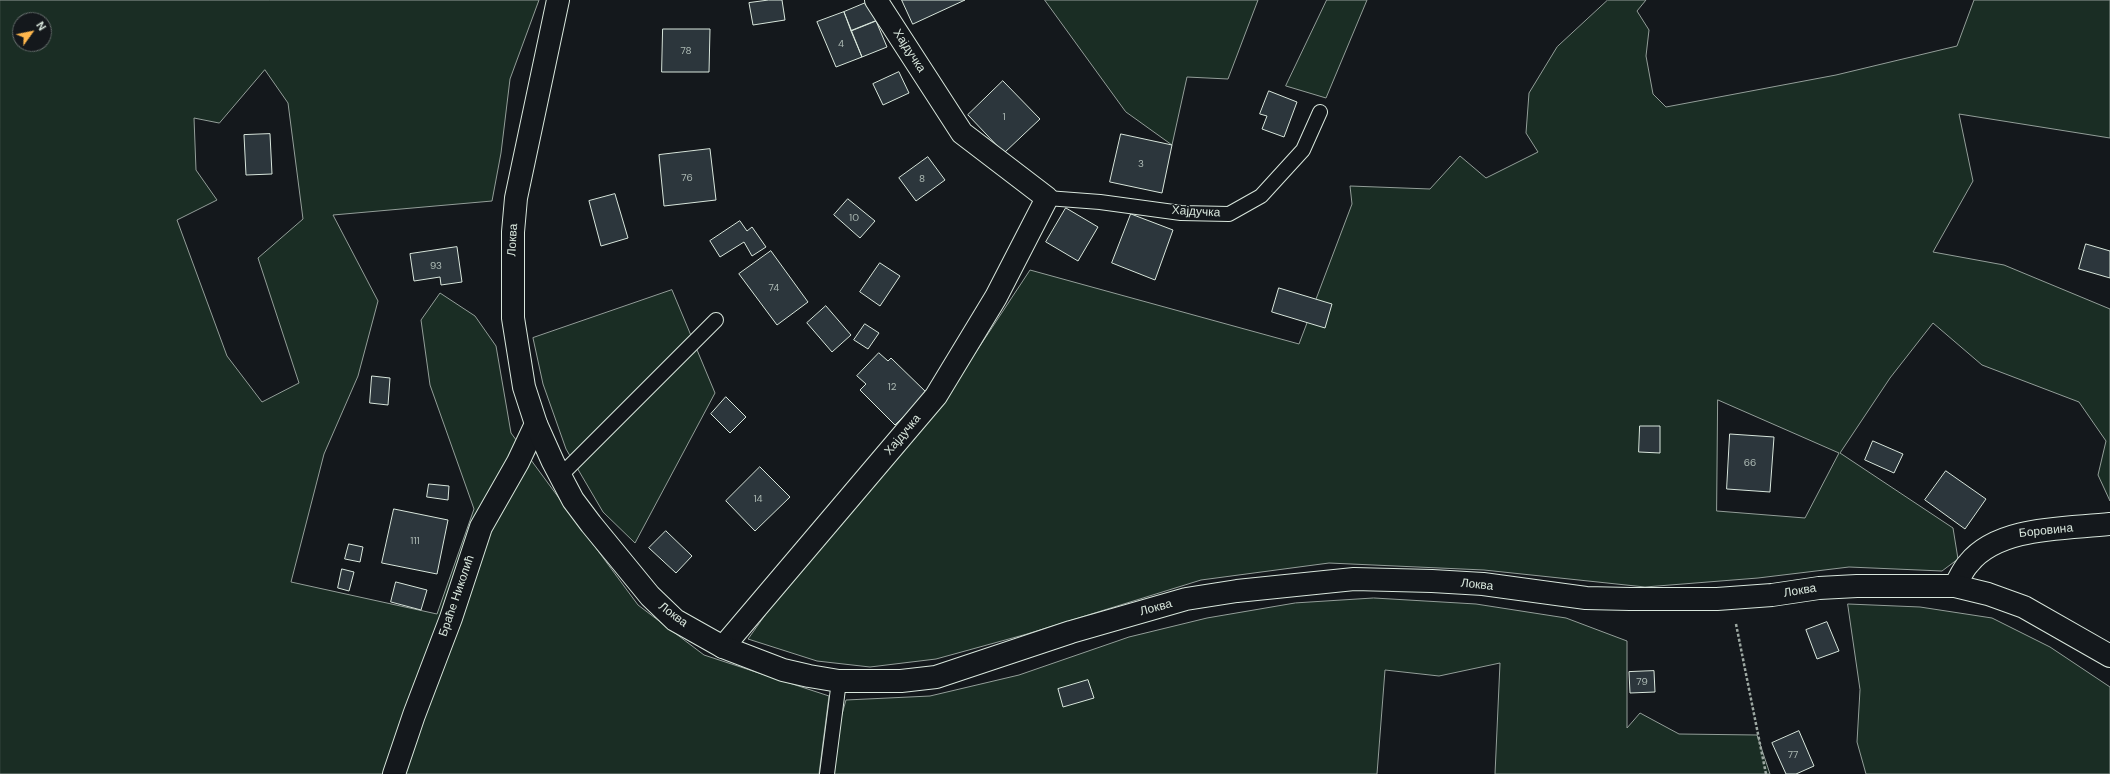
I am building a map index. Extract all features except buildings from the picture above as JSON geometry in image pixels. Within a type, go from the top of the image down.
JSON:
[{"type":"main road","name":"Локва","points":[[558,0],[516,198],[513,232],[513,318],[524,387],[536,424],[573,500],[650,596],[675,620],[724,647],[783,670],[839,681],[901,681],[936,677],[1071,632],[1186,599],[1321,581],[1354,579],[1482,584],[1586,598],[1630,599],[1730,598],[1772,595],[1842,586],[1955,586],[1988,594],[2024,607],[2110,656]]},
{"type":"main road","name":"Хајдучка","points":[[724,647],[936,396],[996,297],[1047,198],[962,133],[876,0]]},
{"type":"main road","name":"Браће Николић","points":[[394,774],[414,715],[451,618],[481,527],[518,462],[536,424]]},
{"type":"main road","name":"Боровина","points":[[1955,586],[1969,562],[1997,541],[2016,534],[2110,524]]},
{"type":"lane","name":"Хајдучка","points":[[1047,198],[1100,202],[1181,213],[1229,214],[1261,196],[1303,150],[1320,112]]},
{"type":"lane","points":[[560,476],[716,320]]},
{"type":"lane","points":[[827,774],[839,681]]},
{"type":"path","points":[[1730,598],[1766,774]]},
{"type":"green space","points":[[0,0],[539,0],[510,79],[501,153],[492,201],[333,215],[378,301],[358,376],[324,454],[291,582],[437,614],[474,509],[430,385],[421,320],[440,293],[475,316],[496,346],[511,433],[638,605],[704,655],[829,696],[819,774],[0,774]],"holes":[[[265,70],[288,103],[303,219],[258,258],[299,383],[262,402],[227,356],[177,220],[217,200],[196,170],[194,118],[219,123]]]},
{"type":"green space","points":[[1045,0],[1258,0],[1228,79],[1187,77],[1172,145],[1126,112]]},
{"type":"green space","points":[[1327,0],[1367,0],[1326,98],[1286,86]]},
{"type":"green space","points":[[1608,0],[1646,0],[1637,11],[1649,30],[1646,56],[1653,94],[1666,107],[1836,75],[1957,46],[1974,0],[2110,0],[2110,138],[1959,114],[1973,181],[1933,252],[2004,265],[2110,309],[2110,501],[2098,475],[2106,441],[2079,402],[1982,365],[1933,323],[1890,378],[1840,453],[1953,528],[1958,559],[1942,571],[1849,567],[1758,578],[1645,587],[1484,570],[1329,563],[1201,580],[1027,634],[936,659],[870,667],[817,661],[748,639],[773,604],[941,405],[1030,270],[1299,344],[1352,204],[1350,186],[1430,189],[1460,156],[1486,178],[1538,152],[1526,133],[1529,93],[1557,47]],"holes":[[[1718,400],[1839,453],[1805,518],[1717,511]]]},
{"type":"green space","points":[[672,290],[715,393],[635,543],[603,512],[566,449],[543,384],[533,338]]},
{"type":"green space","points":[[1374,598],[1476,604],[1566,618],[1627,641],[1627,728],[1640,713],[1679,734],[1757,735],[1770,774],[1495,774],[1500,663],[1439,676],[1385,670],[1377,774],[825,774],[846,700],[930,696],[1019,675],[1129,637],[1207,618],[1295,603]]},
{"type":"green space","points":[[1848,604],[1920,607],[1992,618],[2050,647],[2110,687],[2110,774],[1866,774],[1857,742],[1860,690]]}]
